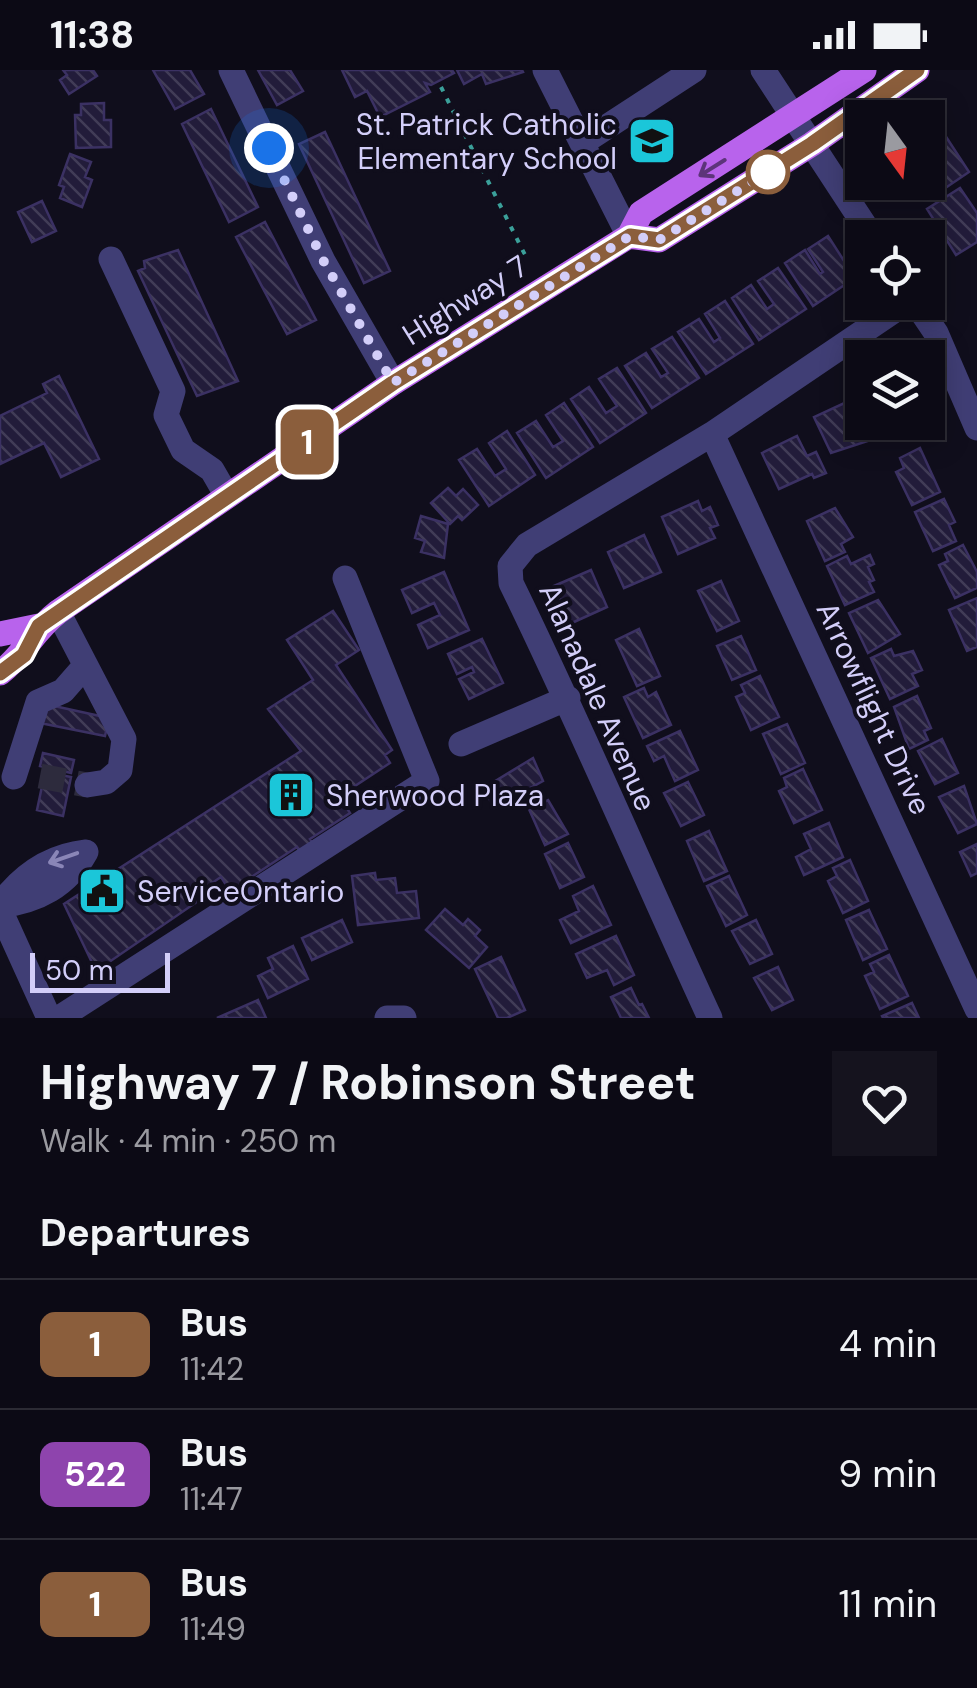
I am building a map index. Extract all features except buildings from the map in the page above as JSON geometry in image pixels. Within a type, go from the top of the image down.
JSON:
[{"type":"main road","name":"Highway 7","points":[[0,634],[48,619],[393,383],[630,236],[641,212],[864,70]]},
{"type":"main road","name":"Highway 7","points":[[630,236],[659,240],[812,144],[917,70]]},
{"type":"main road","name":"Highway 7","points":[[0,673],[24,655],[48,619]]},
{"type":"street","points":[[232,70],[323,260],[393,383]]},
{"type":"street","points":[[545,70],[630,236]]},
{"type":"street","points":[[582,143],[694,70]]},
{"type":"street","points":[[764,70],[861,220]]},
{"type":"street","points":[[110,258],[173,391],[166,415],[183,450],[212,470],[228,496]]},
{"type":"street","points":[[712,434],[880,320]]},
{"type":"street","points":[[928,320],[977,428]]},
{"type":"street","name":"Alanadale Avenue","points":[[710,1018],[630,849],[568,698],[511,584],[510,566],[527,545],[712,434]]},
{"type":"street","name":"Arrowflight Drive","points":[[712,434],[977,1009]]},
{"type":"street","points":[[60,1018],[427,781],[344,578]]},
{"type":"street","points":[[48,619],[84,667],[124,739],[120,770],[106,782],[87,786]]},
{"type":"street","points":[[40,776],[7,778],[38,702],[63,691],[84,667]]},
{"type":"street","points":[[462,744],[568,698]]},
{"type":"street","points":[[0,907],[49,1018]]},
{"type":"street","points":[[387,1018],[404,1018]]},
{"type":"path","points":[[440,87],[527,258]]},
{"type":"tunnel","points":[[40,776],[87,785]]},
{"type":"bus line","name":"1","points":[[0,673],[24,655],[39,626],[393,383],[630,236],[659,240],[812,144],[917,70]]},
{"type":"place","name":"St. Patrick Catholic Elementary School","points":[[652,141]]},
{"type":"place","name":"Sherwood Plaza","points":[[291,795]]},
{"type":"place","name":"ServiceOntario","points":[[102,891]]},
{"type":"route","points":[[269,148],[323,260],[393,383],[630,236],[659,240],[768,172]]}]
